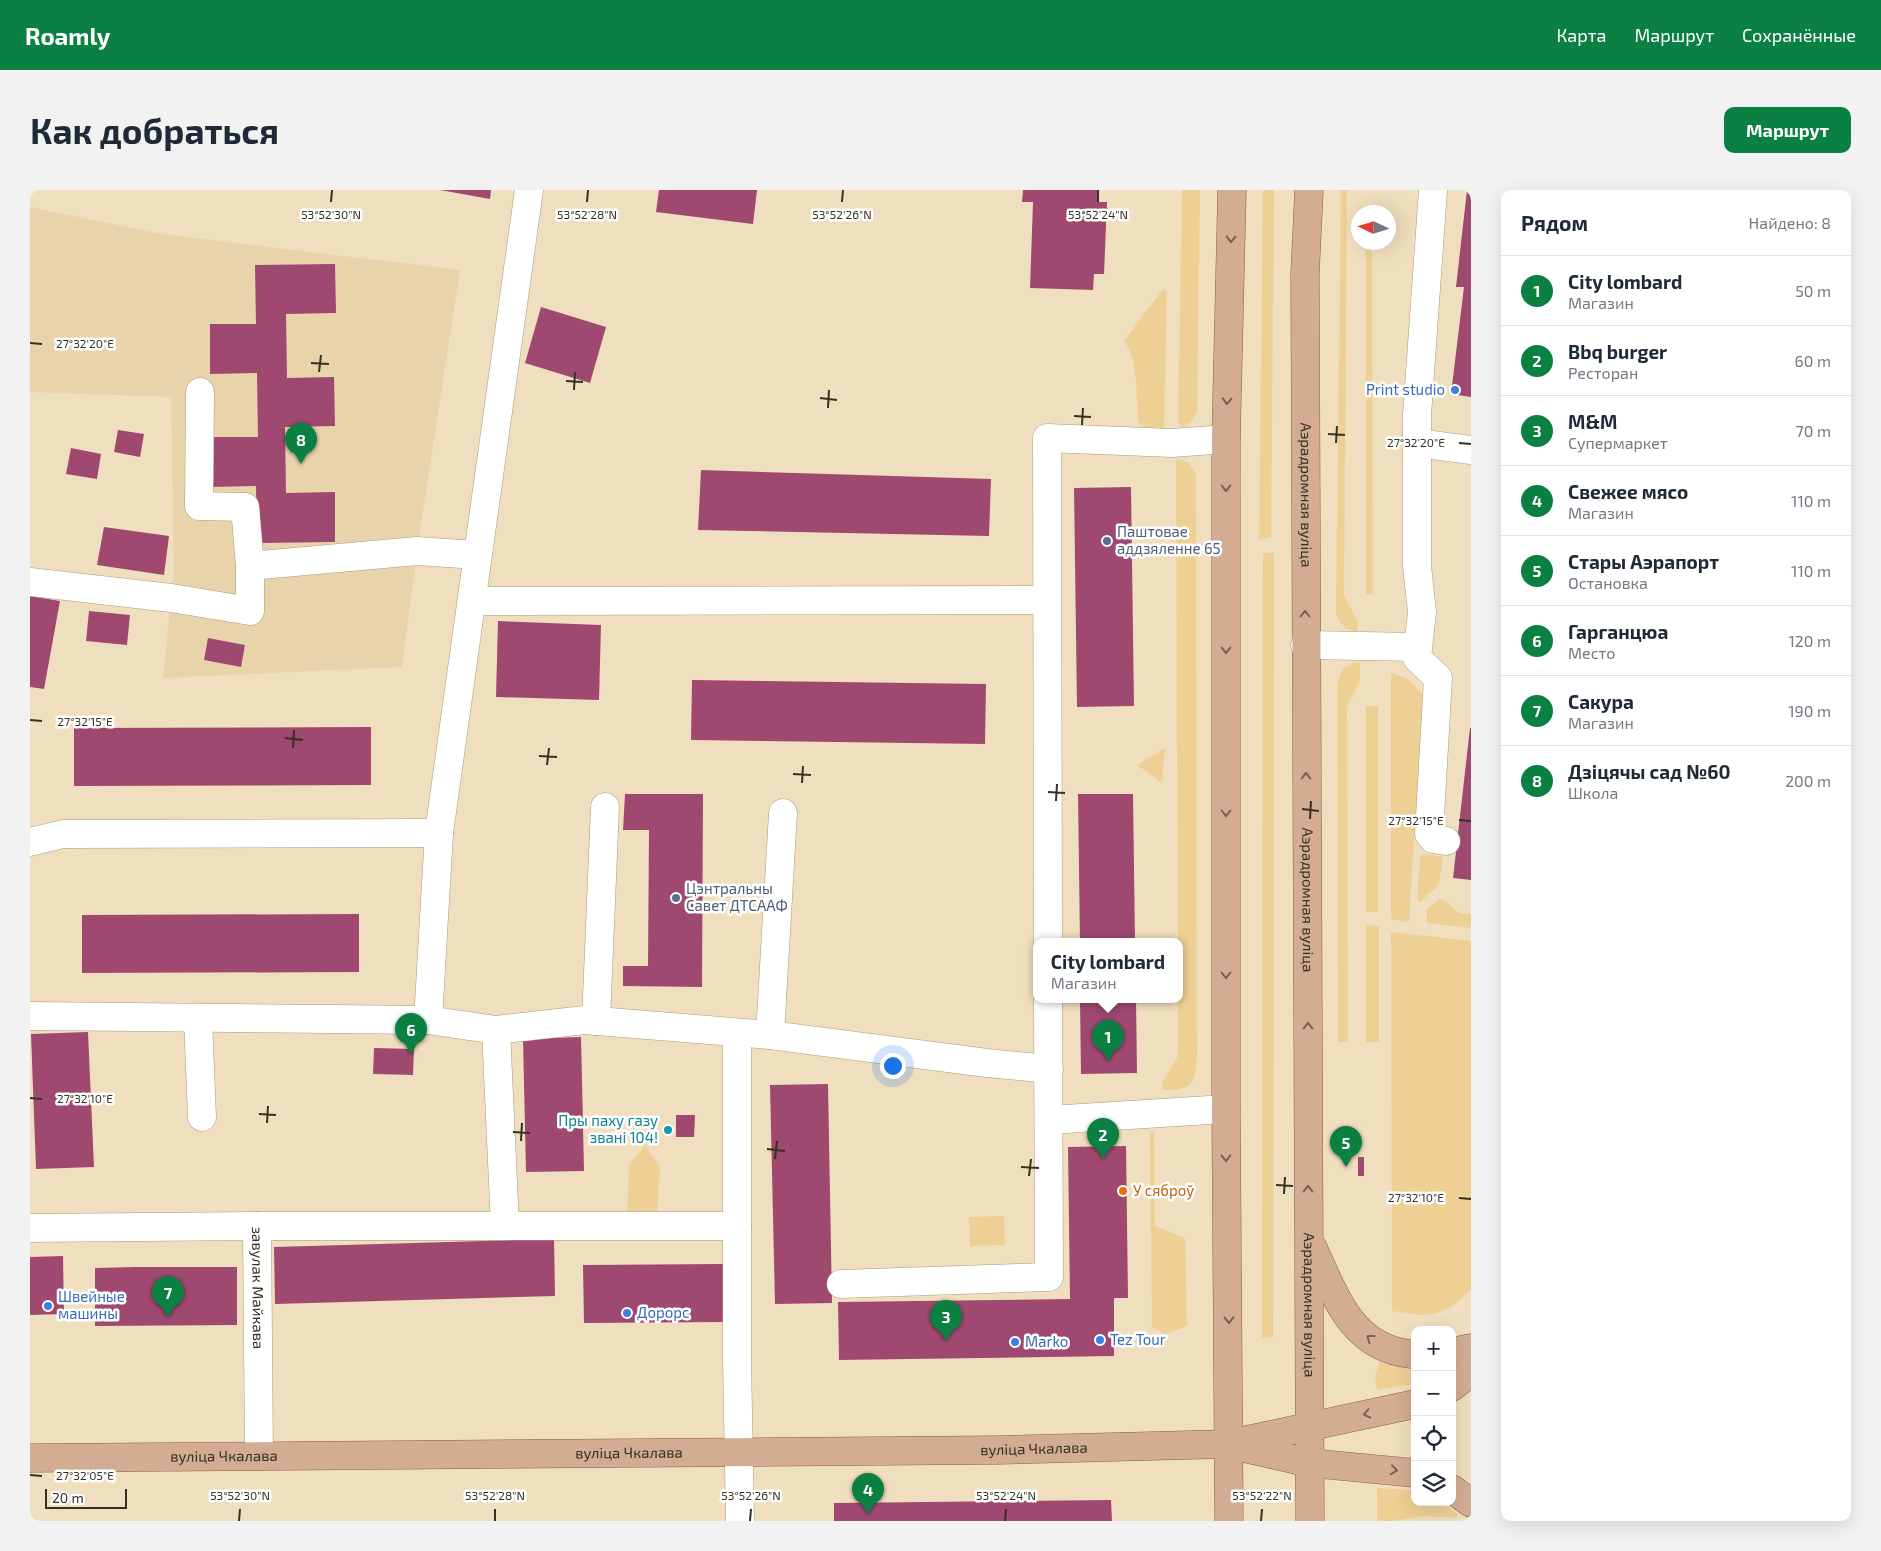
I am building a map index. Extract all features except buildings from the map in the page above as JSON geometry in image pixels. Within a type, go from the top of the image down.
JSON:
[{"type":"main road","points":[[1229,1521],[1226,1109],[1226,439],[1232,190]]},
{"type":"main road","name":"Аэрадромная вуліца","points":[[1309,190],[1305,274],[1305,645],[1308,1238],[1311,1425],[1310,1521]]},
{"type":"main road","points":[[1308,1238],[1334,1295],[1349,1320],[1371,1341],[1392,1350],[1411,1354]]},
{"type":"main road","points":[[1456,1351],[1471,1348]]},
{"type":"main road","points":[[1456,1384],[1471,1372]]},
{"type":"main road","points":[[1228,1444],[1411,1405]]},
{"type":"main road","points":[[1228,1444],[1310,1463],[1411,1473]]},
{"type":"main road","name":"вуліца Чкалава","points":[[30,1458],[1008,1450],[1228,1444]]},
{"type":"main road","points":[[1456,1492],[1471,1503]]},
{"type":"lane","points":[[428,1020],[439,833],[473,601],[477,555],[529,190]]},
{"type":"lane","points":[[1433,190],[1417,415],[1417,566],[1422,612],[1417,658],[1438,678],[1429,834],[1433,839],[1446,841]]},
{"type":"lane","points":[[30,582],[171,598],[250,611],[250,566],[245,507],[199,506],[200,392]]},
{"type":"lane","points":[[1048,938],[1047,438],[1172,443],[1226,439]]},
{"type":"lane","points":[[1417,443],[1471,450]]},
{"type":"lane","points":[[250,566],[417,551],[477,555]]},
{"type":"lane","points":[[473,601],[1047,600]]},
{"type":"lane","points":[[1305,645],[1417,647]]},
{"type":"lane","points":[[596,1021],[605,807]]},
{"type":"lane","points":[[770,1036],[783,813]]},
{"type":"lane","points":[[30,842],[63,834],[439,833]]},
{"type":"lane","points":[[841,1284],[1049,1277],[1048,1003]]},
{"type":"lane","points":[[30,1016],[428,1020],[496,1030],[586,1020],[770,1036],[987,1064],[1049,1069]]},
{"type":"lane","points":[[198,1018],[202,1118]]},
{"type":"lane","points":[[496,1030],[505,1226]]},
{"type":"lane","points":[[737,1033],[740,1521]]},
{"type":"lane","points":[[1049,1120],[1226,1109]]},
{"type":"lane","points":[[256,1226],[737,1226]]},
{"type":"lane","name":"завулак Майкава","points":[[30,1228],[256,1226],[259,1456]]},
{"type":"shaded area","points":[[1182,190],[1200,190],[1197,412],[1191,421],[1182,428],[1178,421]]},
{"type":"shaded area","points":[[1263,190],[1274,190],[1271,537],[1259,540]]},
{"type":"shaded area","points":[[1341,190],[1347,190],[1344,596],[1358,622],[1357,632],[1343,626],[1336,612]]},
{"type":"shaded area","points":[[30,207],[161,234],[460,270],[420,531],[402,667],[163,678],[174,571],[171,397],[30,392]]},
{"type":"shaded area","points":[[1366,250],[1372,250],[1373,594],[1366,594]]},
{"type":"shaded area","points":[[1163,289],[1167,291],[1164,431],[1148,430],[1138,422],[1134,369],[1129,349],[1124,341]]},
{"type":"shaded area","points":[[1179,459],[1189,463],[1196,475],[1197,1055],[1194,1079],[1191,1083],[1181,1089],[1163,1090],[1162,1084],[1177,1058],[1178,1003],[1183,1003],[1183,938],[1178,938],[1176,461]]},
{"type":"shaded area","points":[[1263,553],[1274,553],[1273,1337],[1262,1338]]},
{"type":"shaded area","points":[[1360,662],[1360,681],[1347,706],[1348,1042],[1338,1042],[1337,684],[1342,669],[1352,663]]},
{"type":"shaded area","points":[[1391,672],[1409,680],[1423,695],[1409,922],[1391,919]]},
{"type":"shaded area","points":[[1366,706],[1378,706],[1378,912],[1366,912]]},
{"type":"shaded area","points":[[1165,748],[1162,783],[1137,765]]},
{"type":"shaded area","points":[[1424,854],[1443,857],[1439,885],[1420,902],[1417,900],[1420,857]]},
{"type":"shaded area","points":[[1439,899],[1444,900],[1459,913],[1471,914],[1471,928],[1427,923],[1427,909]]},
{"type":"shaded area","points":[[1366,925],[1379,926],[1379,1042],[1366,1042]]},
{"type":"shaded area","points":[[1391,932],[1471,941],[1471,1290],[1443,1311],[1426,1315],[1392,1311]]},
{"type":"shaded area","points":[[1150,1130],[1154,1132],[1155,1226],[1185,1238],[1187,1326],[1165,1334],[1152,1327]]},
{"type":"shaded area","points":[[645,1145],[660,1167],[657,1216],[627,1214],[629,1166]]},
{"type":"shaded area","points":[[1004,1216],[1005,1245],[970,1246],[969,1217]]},
{"type":"shaded area","points":[[1381,1359],[1411,1366],[1411,1385],[1377,1390],[1375,1375]]},
{"type":"shaded area","points":[[1377,1488],[1411,1490],[1411,1506],[1448,1506],[1457,1514],[1457,1518],[1424,1516],[1395,1521],[1377,1521]]},
{"type":"place","name":"Print studio","points":[[1455,390]]},
{"type":"place","name":"Дзіцячы сад №60","points":[[301,464]]},
{"type":"place","name":"Паштовае аддзяленне 65","points":[[1107,541]]},
{"type":"place","name":"Цэнтральны Савет ДТСААФ","points":[[676,898]]},
{"type":"place","name":"Гарганцюа","points":[[411,1054]]},
{"type":"place","name":"City lombard","points":[[1108,1061]]},
{"type":"place","name":"Пры паху газу звані 104!","points":[[668,1130]]},
{"type":"place","name":"Bbq burger","points":[[1103,1159]]},
{"type":"place","name":"Стары Аэрапорт","points":[[1346,1167]]},
{"type":"place","name":"У сяброў","points":[[1123,1191]]},
{"type":"place","name":"Швейные машины","points":[[48,1306]]},
{"type":"place","name":"Дорорс","points":[[627,1313]]},
{"type":"place","name":"Сакура","points":[[168,1317]]},
{"type":"place","name":"Tez Tour","points":[[1100,1340]]},
{"type":"place","name":"M&M","points":[[946,1341]]},
{"type":"place","name":"Marko","points":[[1015,1342]]},
{"type":"place","name":"Свежее мясо","points":[[868,1514]]}]
